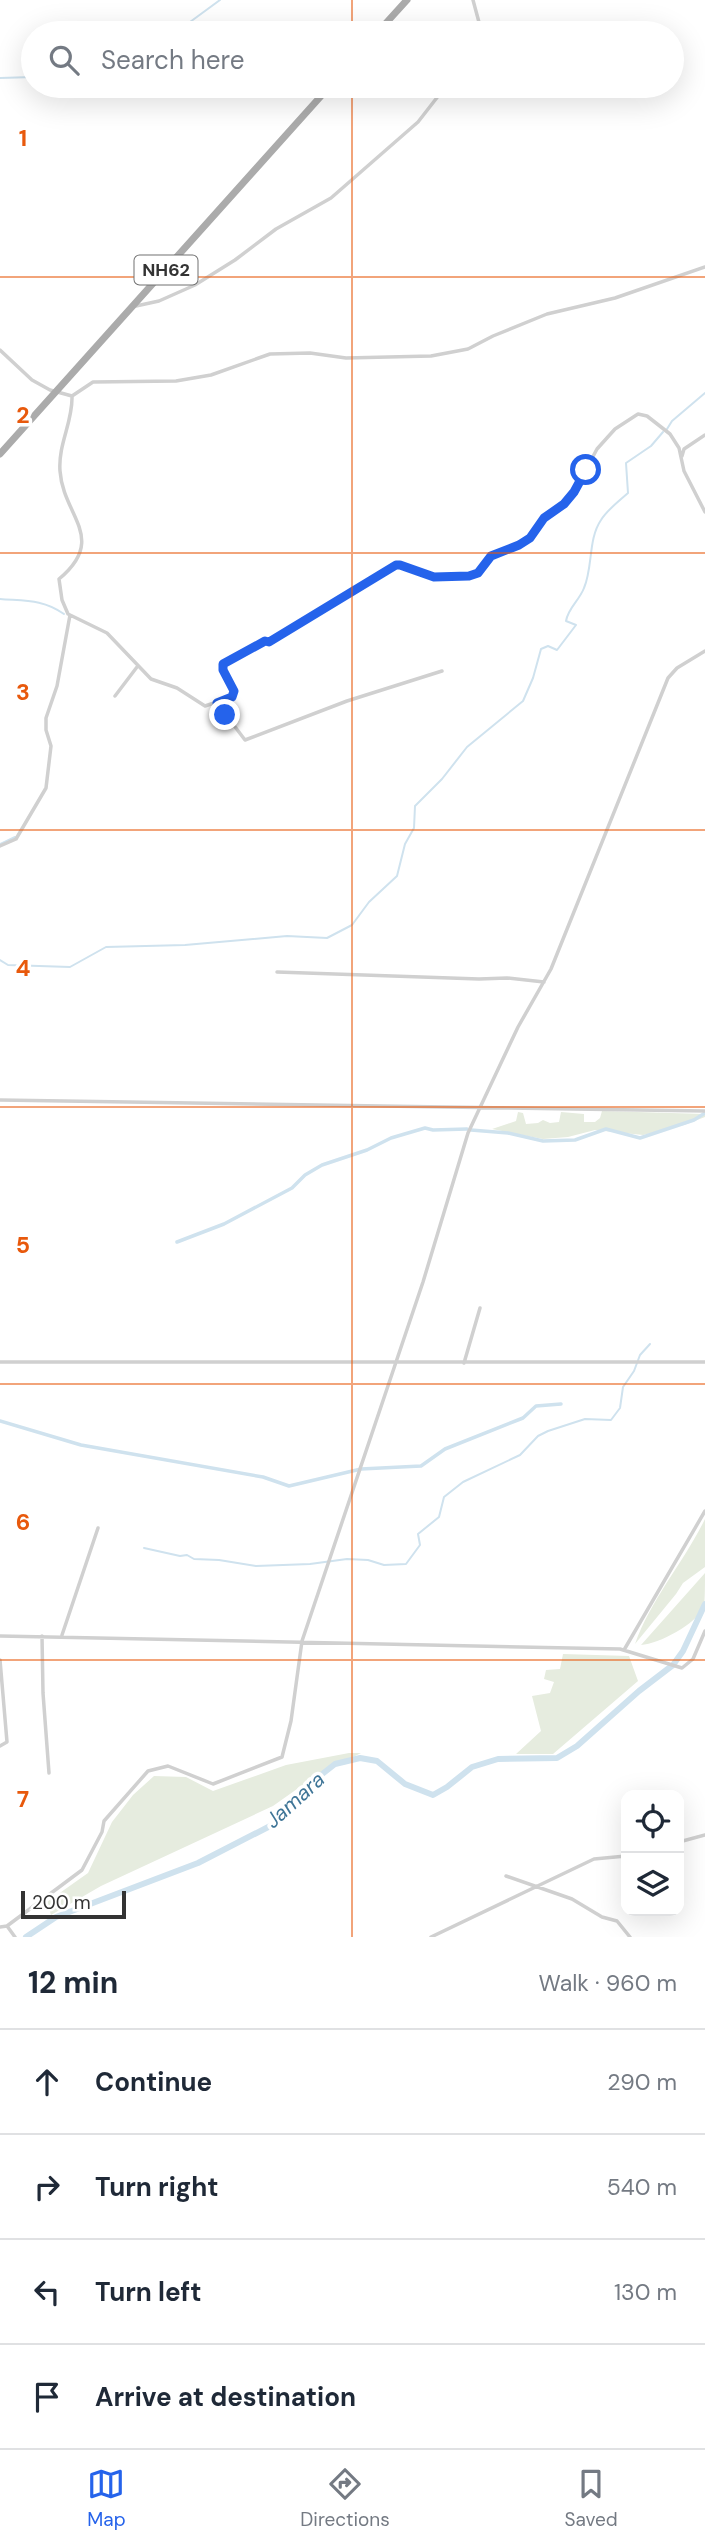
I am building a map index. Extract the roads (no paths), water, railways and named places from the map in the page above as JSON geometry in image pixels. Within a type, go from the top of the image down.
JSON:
[{"type":"main road","points":[[388,21],[407,0]]},
{"type":"main road","name":"NH62","points":[[0,454],[319,98]]},
{"type":"street","points":[[473,0],[479,21]]},
{"type":"street","points":[[134,306],[159,301],[195,285],[235,260],[276,229],[331,198],[418,122],[437,98]]},
{"type":"street","points":[[72,396],[93,382],[177,381],[211,375],[270,354],[310,353],[346,358],[431,356],[468,349],[547,314],[615,298],[705,267]]},
{"type":"street","points":[[0,350],[32,380],[50,390],[72,396]]},
{"type":"street","points":[[72,396],[72,410],[61,445],[60,471],[65,498],[82,529],[82,543],[68,572],[59,579],[64,607],[69,615],[107,633],[151,679],[177,688],[205,706],[232,697],[234,691],[223,670],[223,664],[265,641],[269,642],[396,565],[434,577],[469,576],[478,573],[491,556],[530,538],[544,518],[564,504],[574,492],[597,449],[615,429],[634,415],[647,416],[670,434],[679,448],[681,461],[705,512]]},
{"type":"street","points":[[681,461],[684,449],[705,435]]},
{"type":"street","points":[[0,846],[16,839],[46,788],[51,746],[46,730],[46,718],[57,686],[69,615]]},
{"type":"street","points":[[0,1927],[8,1926],[82,1870],[102,1832],[104,1821],[148,1771],[168,1766],[213,1784],[282,1757],[291,1721],[302,1641],[423,1282],[468,1133],[518,1027],[556,957],[668,678],[677,668],[705,651]]},
{"type":"street","points":[[115,696],[138,667]]},
{"type":"street","points":[[217,703],[245,740],[347,701],[442,671]]},
{"type":"street","points":[[277,972],[507,978],[544,982]]},
{"type":"street","points":[[0,1100],[705,1111]]},
{"type":"street","points":[[464,1363],[481,1308]]},
{"type":"street","points":[[0,1362],[705,1362]]},
{"type":"street","points":[[624,1650],[705,1511]]},
{"type":"street","points":[[62,1636],[98,1528]]},
{"type":"street","points":[[0,1636],[624,1650],[682,1668],[693,1659],[705,1631]]},
{"type":"street","points":[[42,1636],[49,1773]]},
{"type":"street","points":[[0,1660],[7,1742],[0,1746]]},
{"type":"street","points":[[684,1841],[705,1835]]},
{"type":"street","points":[[431,1937],[594,1859],[621,1856]]},
{"type":"street","points":[[506,1876],[572,1899],[602,1917],[617,1921],[630,1937]]},
{"type":"street","points":[[8,1926],[14,1935]]},
{"type":"waterway","points":[[191,21],[220,0]]},
{"type":"waterway","points":[[0,78],[21,77]]},
{"type":"waterway","points":[[667,429],[672,421],[705,393]]},
{"type":"waterway","points":[[0,960],[8,965],[70,967],[106,947],[185,945],[287,936],[327,938],[352,925],[369,902],[397,876],[405,844],[414,828],[415,806],[442,779],[467,747],[523,701],[541,649],[548,646],[557,650],[576,625],[566,621],[587,580],[597,528],[606,513],[628,493],[626,463],[651,446],[663,432]]},
{"type":"waterway","points":[[0,599],[41,603],[64,614]]},
{"type":"waterway","points":[[0,844],[15,837]]},
{"type":"waterway","points":[[471,1130],[508,1133],[543,1141],[575,1140],[606,1129],[640,1138],[694,1120],[705,1113]]},
{"type":"waterway","points":[[177,1242],[224,1224],[292,1188],[305,1175],[322,1165],[367,1150],[391,1138],[425,1128],[467,1129]]},
{"type":"waterway","points":[[144,1548],[180,1556],[187,1555],[194,1559],[256,1566],[310,1564],[347,1559],[368,1560],[384,1565],[406,1564],[420,1545],[418,1534],[439,1517],[444,1497],[463,1482],[520,1455],[538,1436],[548,1431],[585,1419],[611,1420],[620,1408],[623,1387],[634,1371],[640,1355],[650,1344]]},
{"type":"waterway","points":[[0,1421],[81,1445],[263,1477],[289,1486],[361,1469],[421,1466],[445,1449],[523,1418],[536,1406],[561,1404]]},
{"type":"waterway","name":"Jamara","points":[[26,1937],[56,1917],[198,1863],[274,1824],[307,1795],[321,1775],[335,1764],[360,1758],[377,1761],[405,1784],[433,1795],[472,1767],[498,1759],[557,1758],[577,1746],[673,1665],[683,1651],[705,1604]]}]
